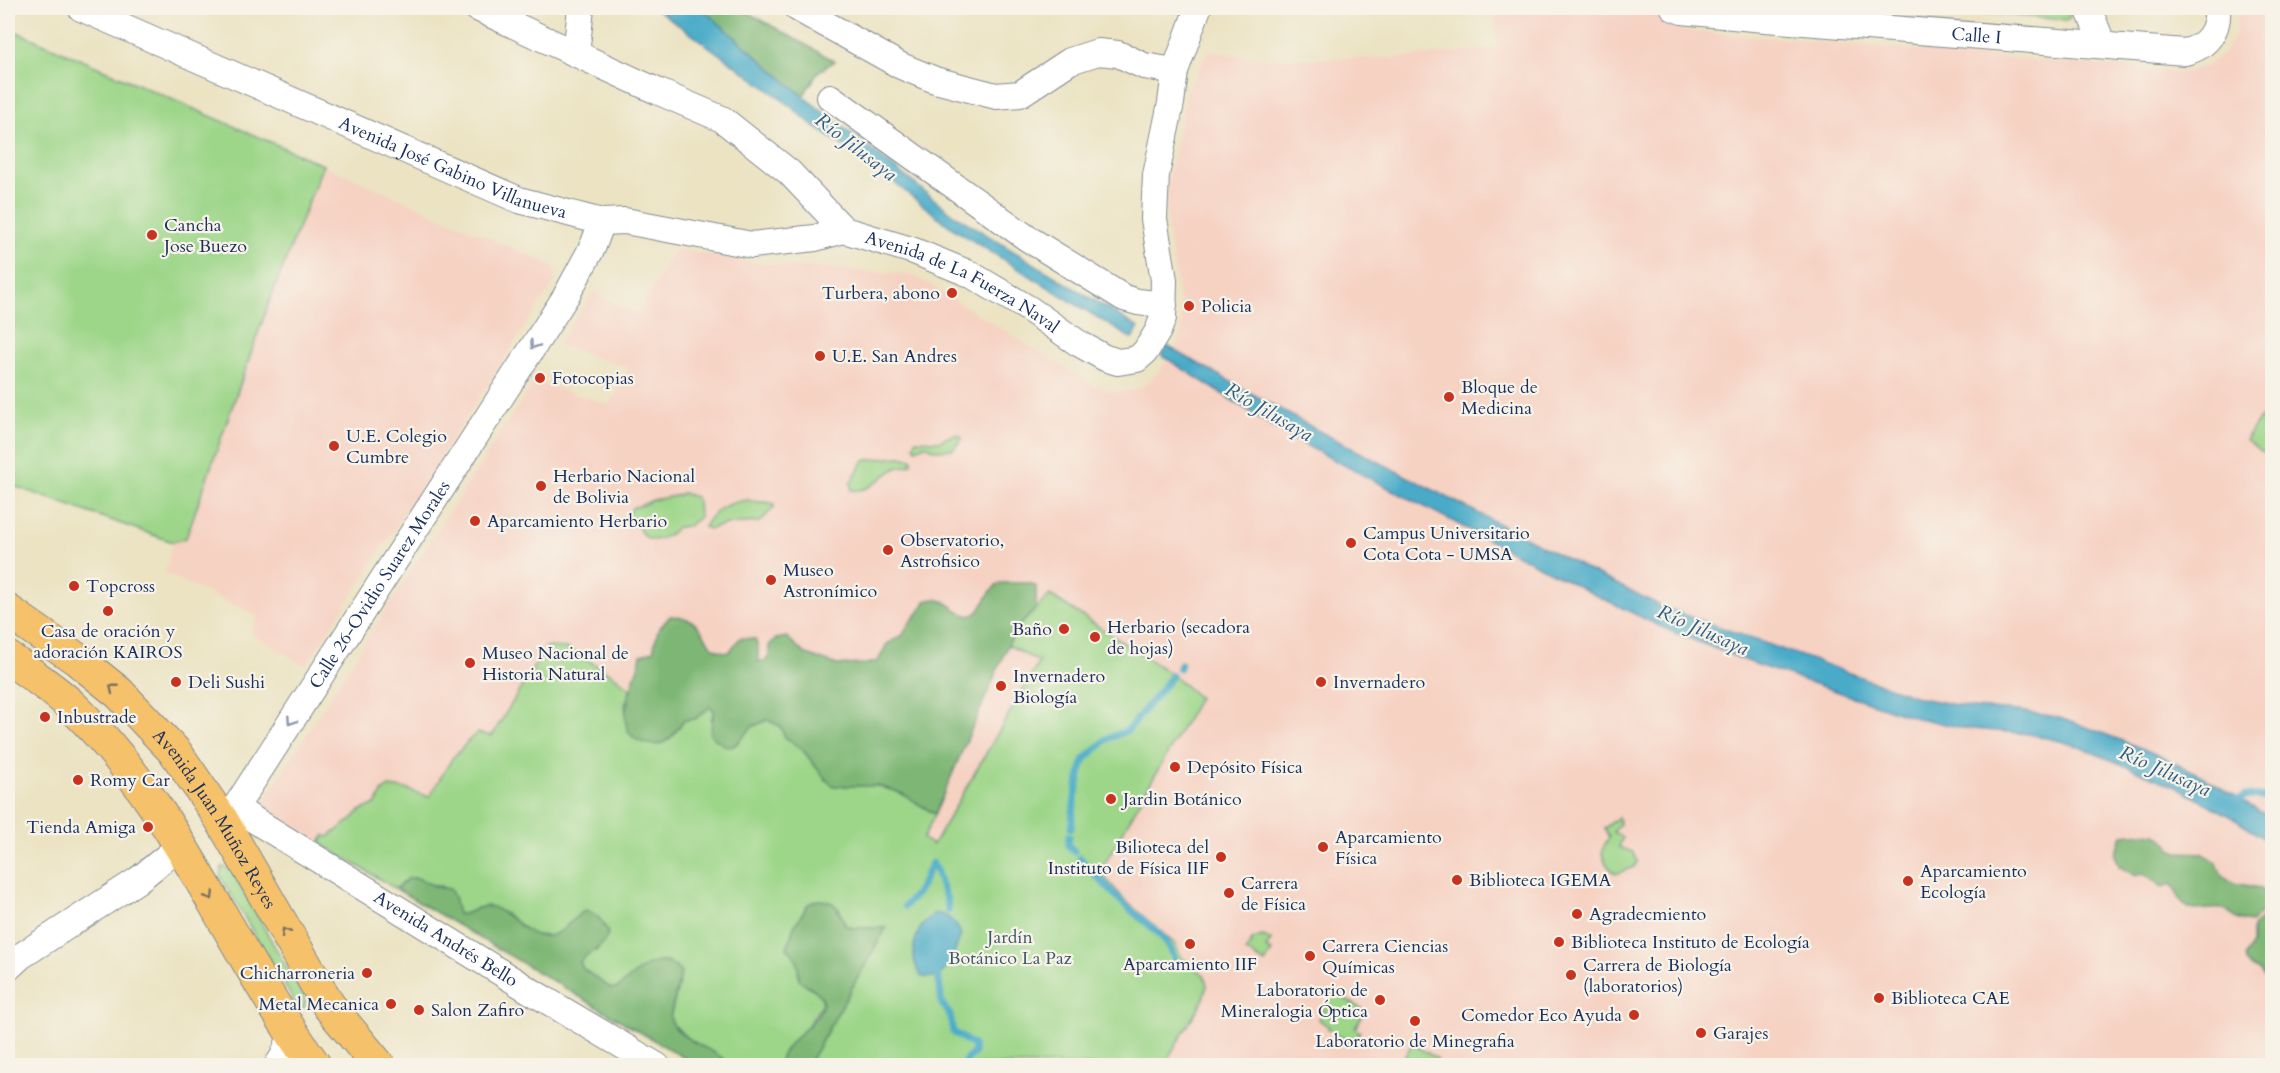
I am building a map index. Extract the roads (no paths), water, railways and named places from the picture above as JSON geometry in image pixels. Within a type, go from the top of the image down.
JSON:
[{"type":"main road","name":"Avenida Juan Muñoz Reyes","points":[[8,611],[78,660],[119,693],[176,753],[228,813],[329,1006],[379,1065]]},
{"type":"main road","points":[[8,658],[72,706],[97,732],[137,782],[180,846],[292,1034],[315,1065]]},
{"type":"main road","points":[[180,846],[228,813]]},
{"type":"main road","points":[[292,1034],[329,1006]]},
{"type":"street","name":"Avenida José Gabino Villanueva","points":[[81,8],[519,200],[602,222],[625,221],[752,245],[815,238],[844,230]]},
{"type":"street","name":"Avenida de La Fuerza Naval","points":[[477,8],[722,119],[789,172],[844,230],[914,251],[970,274],[1010,296],[1078,343],[1105,358],[1127,362],[1145,352],[1158,331],[1164,305],[1164,280],[1155,233],[1156,175],[1171,103],[1175,71],[1198,8]]},
{"type":"street","points":[[576,54],[581,8]]},
{"type":"street","points":[[797,8],[900,66],[936,80],[996,96],[1020,94],[1070,61],[1098,52],[1118,54],[1144,66],[1175,71]]},
{"type":"street","name":"Calle I","points":[[1674,8],[1682,11],[1735,16],[1883,17],[2103,45],[2185,52],[2203,45],[2211,37],[2215,28],[2217,8]]},
{"type":"street","points":[[2088,8],[2103,45]]},
{"type":"street","points":[[830,97],[1027,238],[1124,298],[1164,305]]},
{"type":"street","name":"Calle 26-Ovidio Suarez Morales","points":[[228,813],[566,296],[593,246],[602,222]]},
{"type":"street","name":"Avenida Andrés Bello","points":[[228,813],[657,1065]]},
{"type":"street","points":[[8,968],[21,956],[138,880],[180,846]]},
{"type":"street","points":[[277,1065],[284,1057],[292,1034]]},
{"type":"water","name":"Río Jilusaya","points":[[655,8],[701,8],[803,96],[953,214],[1139,328],[1132,339],[952,228],[869,163],[816,128],[779,97]]},
{"type":"water","name":"Río Jilusaya","points":[[1167,346],[1317,430],[1663,607],[1920,698],[1973,708],[2019,711],[2057,717],[2151,752],[2200,775],[2272,819],[2272,844],[2234,818],[2174,786],[2072,744],[2029,734],[1963,728],[1913,717],[1760,666],[1668,630],[1593,594],[1282,432],[1161,355]]},
{"type":"water","points":[[935,913],[951,920],[961,935],[953,958],[945,970],[939,975],[922,977],[914,960],[915,942],[922,926]]},
{"type":"waterway","points":[[1179,668],[1181,664]]},
{"type":"waterway","points":[[1071,828],[1082,765],[1086,758],[1107,739],[1128,730],[1172,676]]},
{"type":"waterway","points":[[2235,800],[2245,796],[2272,798]]},
{"type":"waterway","points":[[1069,836],[1068,845],[1074,851]]},
{"type":"waterway","points":[[1080,858],[1126,906],[1162,937],[1168,944],[1175,961]]},
{"type":"waterway","points":[[905,906],[918,892],[932,863],[939,879]]},
{"type":"waterway","points":[[940,883],[947,900],[948,911]]},
{"type":"waterway","points":[[938,975],[942,1004],[950,1015],[953,1032],[973,1045],[974,1053],[966,1060],[964,1066]]},
{"type":"place","name":"Cancha Jose Buezo","points":[[152,235]]},
{"type":"place","name":"Turbera, abono","points":[[952,293]]},
{"type":"place","name":"Policia","points":[[1189,306]]},
{"type":"place","name":"U.E. San Andres","points":[[820,356]]},
{"type":"place","name":"Fotocopias","points":[[540,378]]},
{"type":"place","name":"Bloque de Medicina","points":[[1449,397]]},
{"type":"place","name":"U.E. Colegio Cumbre","points":[[334,446]]},
{"type":"place","name":"Herbario Nacional de Bolivia","points":[[541,486]]},
{"type":"place","name":"Aparcamiento Herbario","points":[[475,521]]},
{"type":"place","name":"Campus Universitario Cota Cota - UMSA","points":[[1351,543]]},
{"type":"place","name":"Observatorio, Astrofisico","points":[[888,550]]},
{"type":"place","name":"Museo Astronímico","points":[[771,580]]},
{"type":"place","name":"Topcross","points":[[74,586]]},
{"type":"place","name":"Casa de oración y adoración KAIROS","points":[[108,611]]},
{"type":"place","name":"Baño","points":[[1064,629]]},
{"type":"place","name":"Herbario (secadora de hojas)","points":[[1095,637]]},
{"type":"place","name":"Museo Nacional de Historia Natural","points":[[470,663]]},
{"type":"place","name":"Deli Sushi","points":[[176,682]]},
{"type":"place","name":"Invernadero","points":[[1321,682]]},
{"type":"place","name":"Invernadero Biología","points":[[1001,686]]},
{"type":"place","name":"Inbustrade","points":[[45,717]]},
{"type":"place","name":"Depósito Física","points":[[1175,767]]},
{"type":"place","name":"Romy Car","points":[[78,780]]},
{"type":"place","name":"Jardin Botánico","points":[[1111,799]]},
{"type":"place","name":"Tienda Amiga","points":[[148,827]]},
{"type":"place","name":"Aparcamiento Física","points":[[1323,847]]},
{"type":"place","name":"Bilioteca del Instituto de Física IIF","points":[[1221,857]]},
{"type":"place","name":"Biblioteca IGEMA","points":[[1457,880]]},
{"type":"place","name":"Aparcamiento Ecología","points":[[1908,881]]},
{"type":"place","name":"Carrera de Física","points":[[1229,893]]},
{"type":"place","name":"Agradecmiento","points":[[1577,914]]},
{"type":"place","name":"Biblioteca Instituto de Ecología","points":[[1559,942]]},
{"type":"place","name":"Aparcamiento IIF","points":[[1190,944]]},
{"type":"place","name":"Carrera Ciencias Químicas","points":[[1310,956]]},
{"type":"place","name":"Chicharroneria","points":[[367,973]]},
{"type":"place","name":"Carrera de Biología (laboratorios)","points":[[1571,975]]},
{"type":"place","name":"Biblioteca CAE","points":[[1879,998]]},
{"type":"place","name":"Laboratorio de Mineralogia Óptica","points":[[1380,1000]]},
{"type":"place","name":"Metal Mecanica","points":[[391,1004]]},
{"type":"place","name":"Salon Zafiro","points":[[419,1010]]},
{"type":"place","name":"Comedor Eco Ayuda","points":[[1634,1015]]},
{"type":"place","name":"Laboratorio de Minegrafia","points":[[1415,1021]]},
{"type":"place","name":"Garajes","points":[[1701,1033]]},
{"type":"park label","name":"Jardín Botánico La Paz","points":[[1010,947]]}]
